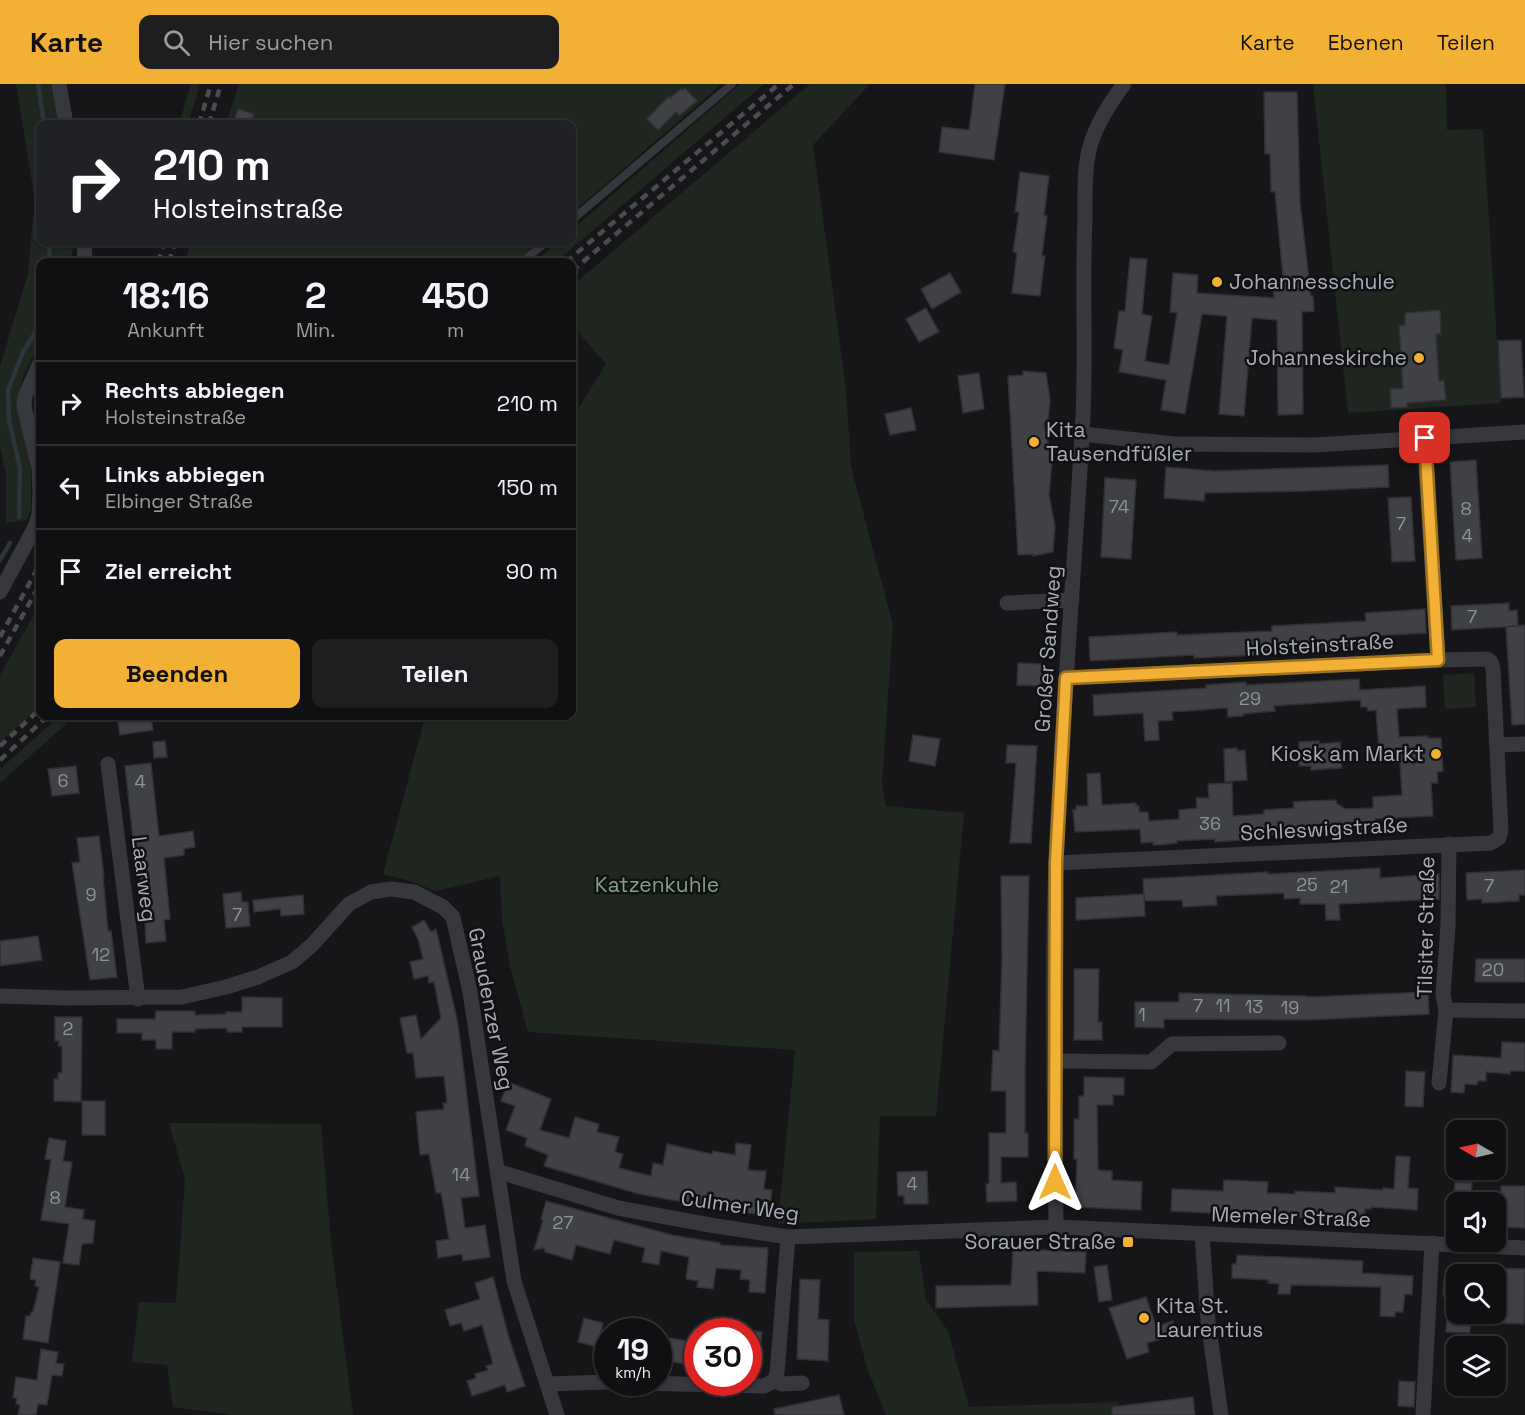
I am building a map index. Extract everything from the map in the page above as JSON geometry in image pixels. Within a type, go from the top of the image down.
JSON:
[{"type":"street","points":[[59,84],[65,120]]},
{"type":"street","name":"Großer Sandweg","points":[[1056,1227],[1054,1061],[1056,863],[1082,434],[1086,168],[1095,132],[1124,84]]},
{"type":"street","points":[[36,372],[25,396],[24,407],[36,456]]},
{"type":"street","points":[[1082,434],[1215,446],[1315,445],[1525,432]]},
{"type":"street","points":[[1425,438],[1438,660]]},
{"type":"street","points":[[0,592],[36,524]]},
{"type":"street","points":[[1007,603],[1072,600]]},
{"type":"street","name":"Holsteinstraße","points":[[1066,678],[1481,659],[1491,662],[1493,668],[1497,745]]},
{"type":"street","points":[[1497,745],[1525,744]]},
{"type":"street","name":"Schleswigstraße","points":[[1056,863],[1491,843],[1501,835],[1497,745]]},
{"type":"street","name":"Laarweg","points":[[108,764],[138,999]]},
{"type":"street","name":"Tilsiter Straße","points":[[1439,1083],[1446,1010],[1443,994],[1448,925],[1449,844]]},
{"type":"street","name":"Graudenzer Weg","points":[[0,996],[138,999],[182,997],[258,977],[292,962],[312,945],[349,904],[371,892],[391,889],[414,892],[430,898],[442,907],[453,917],[470,992],[514,1281],[557,1415]]},
{"type":"street","name":"Tilsiter Straße","points":[[1446,1010],[1525,1011]]},
{"type":"street","points":[[1054,1061],[1151,1062],[1172,1044],[1279,1043]]},
{"type":"street","name":"Culmer Weg","points":[[497,1172],[618,1208],[788,1237],[1056,1227]]},
{"type":"street","name":"Memeler Straße","points":[[1056,1227],[1525,1248]]},
{"type":"street","points":[[1202,1234],[1208,1321],[1221,1415]]},
{"type":"street","points":[[672,1384],[764,1386],[774,1381],[777,1373],[788,1237]]},
{"type":"street","points":[[1423,1415],[1432,1243]]},
{"type":"street","points":[[774,1381],[782,1384],[802,1383]]},
{"type":"street","points":[[547,1384],[594,1382]]},
{"type":"lane","points":[[576,217],[732,84]]},
{"type":"lane","points":[[527,258],[541,246]]},
{"type":"green space","points":[[16,84],[52,84],[58,120],[36,120],[36,195],[34,195]]},
{"type":"green space","points":[[191,84],[200,84],[189,120],[180,120]]},
{"type":"green space","points":[[239,84],[722,84],[576,210],[576,120],[227,120]]},
{"type":"green space","points":[[740,84],[764,84],[576,245],[576,227]]},
{"type":"green space","name":"Katzenkuhle","points":[[810,84],[870,84],[813,145],[846,389],[851,467],[893,625],[882,782],[886,806],[964,813],[936,1116],[880,1116],[876,1219],[778,1224],[795,1050],[528,1032],[510,966],[502,919],[500,876],[435,891],[383,874],[423,720],[576,720],[576,413],[606,364],[576,330],[576,283]]},
{"type":"green space","points":[[1313,84],[1446,84],[1447,130],[1483,129],[1501,403],[1348,413]]},
{"type":"green space","points":[[36,216],[36,246],[74,246],[71,258],[36,258],[36,353],[22,379],[17,404],[31,465],[31,510],[26,520],[6,523],[6,473],[0,448],[0,366],[28,274],[33,217]]},
{"type":"green space","points":[[190,246],[534,246],[520,258],[186,258]]},
{"type":"green space","points":[[553,246],[575,246],[561,258],[539,258]]},
{"type":"green space","points":[[36,611],[36,710],[0,742],[0,675]]},
{"type":"green space","points":[[1474,673],[1476,707],[1445,709],[1443,675]]},
{"type":"green space","points":[[55,720],[71,720],[0,783],[0,769]]},
{"type":"green space","points":[[169,1123],[321,1124],[331,1243],[353,1415],[235,1415],[173,1407],[167,1365],[132,1362],[139,1302],[176,1303],[185,1179]]},
{"type":"green space","points":[[919,1251],[926,1300],[948,1331],[969,1407],[1118,1402],[1117,1415],[886,1415],[868,1371],[854,1320],[854,1252]]},
{"type":"building","points":[[975,84],[1005,84],[994,160],[939,152],[942,127],[969,130]]},
{"type":"building","points":[[685,88],[697,101],[679,116],[676,112],[658,130],[647,119],[669,96],[670,98]]},
{"type":"building","points":[[1264,92],[1297,92],[1300,202],[1314,311],[1302,312],[1303,414],[1278,415],[1277,320],[1252,318],[1244,416],[1219,414],[1227,316],[1202,314],[1185,414],[1161,410],[1166,380],[1119,372],[1123,350],[1114,348],[1119,311],[1125,311],[1130,258],[1147,259],[1142,314],[1152,316],[1145,361],[1169,365],[1177,313],[1170,312],[1173,273],[1198,275],[1197,293],[1274,298],[1272,278],[1283,277],[1275,192],[1271,192],[1270,154],[1265,154]]},
{"type":"building","points":[[238,109],[254,114],[252,120],[234,120]]},
{"type":"building","points":[[1020,172],[1049,176],[1042,256],[1045,256],[1040,296],[1012,293],[1017,253],[1013,252],[1019,212],[1015,212]]},
{"type":"building","points":[[950,273],[961,292],[932,309],[921,289]]},
{"type":"building","points":[[926,308],[939,332],[919,342],[906,319]]},
{"type":"building","name":"Johanneskirche","points":[[1440,310],[1441,334],[1436,334],[1439,381],[1444,380],[1446,400],[1407,403],[1407,407],[1391,408],[1390,389],[1403,388],[1399,326],[1405,325],[1405,313]]},
{"type":"building","points":[[1521,340],[1524,397],[1501,398],[1498,341]]},
{"type":"building","points":[[1023,371],[1046,373],[1050,400],[1048,422],[1044,423],[1052,462],[1049,495],[1055,526],[1053,552],[1033,556],[1033,554],[1018,555],[1008,376],[1023,375]]},
{"type":"building","points":[[979,373],[984,409],[963,413],[958,376]]},
{"type":"building","points":[[911,408],[916,430],[890,435],[885,414]]},
{"type":"building","points":[[1476,460],[1482,558],[1456,560],[1450,462]]},
{"type":"building","points":[[1388,465],[1389,487],[1205,493],[1204,501],[1164,498],[1166,467],[1214,471]]},
{"type":"building","points":[[1105,478],[1136,480],[1131,559],[1101,557]]},
{"type":"building","points":[[1411,497],[1415,561],[1392,562],[1388,498]]},
{"type":"building","points":[[1509,603],[1509,611],[1517,610],[1518,626],[1452,630],[1451,606]]},
{"type":"building","points":[[1425,609],[1426,633],[1355,637],[1356,647],[1258,652],[1258,655],[1194,658],[1194,655],[1090,661],[1089,637],[1177,632],[1177,635],[1272,631],[1272,626],[1366,621],[1365,613]]},
{"type":"building","points":[[1525,625],[1525,724],[1512,725],[1506,627]]},
{"type":"building","points":[[1018,663],[1043,664],[1041,686],[1017,685]]},
{"type":"building","points":[[1359,679],[1360,690],[1425,686],[1426,707],[1397,709],[1399,737],[1441,738],[1443,771],[1437,772],[1438,783],[1431,783],[1433,816],[1375,819],[1376,829],[1368,830],[1255,836],[1255,839],[1215,842],[1215,839],[1177,841],[1177,843],[1160,845],[1153,845],[1153,842],[1141,843],[1140,829],[1075,832],[1073,810],[1076,810],[1076,806],[1088,806],[1087,774],[1100,773],[1102,805],[1136,803],[1136,806],[1139,806],[1139,812],[1148,812],[1149,821],[1179,819],[1179,810],[1197,808],[1196,798],[1209,798],[1208,784],[1232,783],[1233,816],[1264,814],[1264,810],[1294,808],[1293,802],[1308,801],[1336,800],[1337,804],[1346,809],[1373,808],[1373,797],[1402,795],[1400,763],[1395,763],[1394,751],[1379,752],[1376,710],[1368,711],[1367,707],[1361,707],[1360,698],[1360,700],[1274,706],[1275,711],[1243,714],[1243,716],[1228,717],[1227,708],[1172,712],[1173,720],[1158,721],[1159,740],[1145,741],[1143,713],[1094,716],[1093,695],[1206,688],[1206,685],[1246,682],[1246,685]]},
{"type":"building","points":[[118,720],[152,720],[153,730],[120,735]]},
{"type":"building","points":[[913,735],[940,739],[935,766],[909,761]]},
{"type":"building","points":[[165,741],[167,757],[154,758],[153,742]]},
{"type":"building","points":[[1319,741],[1319,744],[1340,742],[1342,768],[1311,770],[1311,766],[1299,766],[1299,742]]},
{"type":"building","points":[[1007,745],[1037,746],[1031,843],[1010,843],[1016,763],[1006,763]]},
{"type":"building","points":[[1237,748],[1237,751],[1245,750],[1247,780],[1225,782],[1224,749]]},
{"type":"building","points":[[151,763],[159,836],[193,831],[195,847],[184,849],[184,855],[164,858],[170,919],[164,920],[166,941],[146,943],[145,922],[148,922],[148,915],[151,914],[149,889],[144,889],[144,883],[141,884],[137,848],[134,848],[125,766]]},
{"type":"building","points":[[76,766],[79,793],[52,796],[48,769]]},
{"type":"building","points":[[99,836],[108,931],[111,931],[117,977],[90,980],[72,863],[80,862],[77,838]]},
{"type":"building","points":[[1380,868],[1380,878],[1439,874],[1439,899],[1339,904],[1340,920],[1326,920],[1325,904],[1300,904],[1300,898],[1284,899],[1284,893],[1216,896],[1217,905],[1183,907],[1182,900],[1144,901],[1143,879]]},
{"type":"building","points":[[1525,870],[1525,895],[1519,895],[1519,901],[1482,903],[1482,899],[1467,900],[1466,873]]},
{"type":"building","points":[[1001,876],[1029,876],[1025,1073],[1025,1133],[1028,1133],[1028,1157],[1001,1157],[1001,1183],[1016,1182],[1017,1201],[987,1202],[989,1133],[1006,1133],[1006,1091],[991,1091],[993,1050],[999,1051],[1002,960]]},
{"type":"building","points":[[241,892],[242,902],[248,902],[250,926],[226,928],[223,894]]},
{"type":"building","points":[[1144,894],[1145,916],[1076,920],[1076,898]]},
{"type":"building","points":[[303,895],[304,914],[281,916],[280,909],[254,912],[253,900]]},
{"type":"building","points":[[424,920],[431,932],[436,929],[457,1019],[461,1047],[479,1196],[461,1198],[465,1228],[485,1225],[490,1257],[463,1261],[462,1254],[438,1258],[436,1241],[449,1239],[441,1193],[436,1193],[429,1154],[420,1155],[416,1112],[444,1109],[443,1103],[447,1103],[444,1076],[416,1078],[413,1053],[407,1053],[400,1018],[416,1015],[421,1039],[441,1018],[434,982],[429,983],[428,976],[414,979],[410,962],[423,959],[412,927]]},
{"type":"building","points":[[38,936],[42,960],[0,966],[0,941]]},
{"type":"building","points":[[1476,959],[1525,959],[1525,982],[1475,982]]},
{"type":"building","points":[[1074,969],[1099,969],[1098,1022],[1102,1022],[1102,1040],[1074,1040]]},
{"type":"building","points":[[1428,992],[1429,1014],[1307,1020],[1164,1019],[1164,1028],[1135,1027],[1135,1002],[1179,1002],[1179,993],[1307,997]]},
{"type":"building","points":[[242,997],[282,998],[282,1027],[242,1027],[242,1032],[227,1032],[227,1028],[172,1032],[172,1049],[156,1049],[156,1040],[142,1040],[142,1033],[117,1033],[117,1019],[155,1019],[156,1011],[195,1011],[195,1015],[242,1012]]},
{"type":"building","points":[[55,1017],[82,1017],[81,1102],[54,1101],[54,1079],[58,1079],[58,1073],[62,1073],[62,1046],[58,1046],[59,1041],[55,1041]]},
{"type":"building","points":[[1502,1042],[1525,1043],[1525,1071],[1510,1071],[1510,1074],[1486,1072],[1486,1081],[1478,1081],[1477,1085],[1465,1084],[1464,1093],[1451,1092],[1453,1055],[1501,1058]]},
{"type":"building","points":[[1406,1071],[1425,1072],[1423,1107],[1405,1106]]},
{"type":"building","points":[[1084,1077],[1124,1078],[1124,1095],[1113,1095],[1113,1105],[1097,1105],[1098,1170],[1112,1171],[1112,1180],[1142,1182],[1141,1210],[1075,1207],[1077,1159],[1074,1159],[1074,1119],[1079,1119],[1079,1096],[1084,1096]]},
{"type":"building","points":[[508,1082],[551,1099],[540,1130],[569,1138],[575,1117],[599,1124],[597,1132],[619,1137],[615,1152],[623,1154],[619,1168],[651,1176],[653,1163],[663,1165],[667,1144],[712,1154],[713,1151],[735,1155],[736,1143],[751,1145],[748,1170],[766,1171],[764,1189],[772,1190],[769,1215],[737,1212],[639,1194],[544,1166],[548,1155],[525,1146],[527,1138],[506,1130],[515,1106],[501,1101]]},
{"type":"building","points":[[82,1101],[105,1101],[105,1135],[82,1135]]},
{"type":"building","points":[[49,1138],[66,1141],[63,1161],[72,1162],[65,1207],[84,1210],[83,1219],[95,1221],[93,1243],[82,1244],[79,1265],[63,1263],[69,1224],[41,1220],[51,1160],[45,1159]]},
{"type":"building","points":[[1396,1156],[1410,1157],[1408,1188],[1418,1189],[1417,1210],[1371,1207],[1371,1209],[1365,1209],[1365,1221],[1171,1211],[1172,1189],[1223,1191],[1224,1180],[1268,1182],[1267,1193],[1295,1194],[1295,1191],[1335,1193],[1335,1187],[1394,1189]]},
{"type":"building","points":[[927,1171],[928,1204],[904,1204],[904,1196],[898,1196],[897,1172]]},
{"type":"building","points":[[1455,1182],[1472,1183],[1472,1192],[1455,1192]]},
{"type":"building","points":[[1501,1186],[1525,1186],[1525,1228],[1506,1227],[1506,1192],[1501,1192]]},
{"type":"building","points":[[546,1201],[672,1235],[720,1243],[720,1245],[768,1248],[765,1293],[749,1292],[750,1280],[740,1279],[741,1270],[716,1268],[713,1289],[697,1287],[698,1281],[686,1279],[689,1257],[661,1251],[659,1265],[642,1262],[645,1248],[614,1240],[610,1254],[576,1245],[572,1260],[545,1252],[544,1248],[534,1250]]},
{"type":"building","points":[[1013,1249],[1086,1252],[1085,1273],[1037,1271],[1038,1305],[936,1308],[936,1286],[1011,1285]]},
{"type":"building","points":[[1237,1255],[1363,1261],[1362,1273],[1413,1276],[1412,1295],[1405,1294],[1403,1312],[1395,1312],[1395,1317],[1380,1316],[1381,1287],[1291,1285],[1290,1294],[1278,1294],[1279,1284],[1268,1283],[1269,1280],[1232,1278],[1232,1264],[1236,1264]]},
{"type":"building","points":[[33,1258],[60,1262],[48,1343],[23,1339],[26,1316],[30,1316],[33,1312],[39,1287],[35,1286],[36,1280],[30,1279]]},
{"type":"building","points":[[1107,1265],[1112,1300],[1099,1302],[1094,1267]]},
{"type":"building","points":[[1506,1268],[1525,1269],[1524,1324],[1506,1323]]},
{"type":"building","points":[[493,1277],[509,1338],[525,1386],[507,1392],[505,1385],[472,1396],[467,1381],[476,1378],[475,1374],[488,1370],[486,1366],[493,1364],[482,1325],[464,1331],[461,1323],[450,1326],[445,1310],[480,1299],[475,1283]]},
{"type":"building","points":[[1444,1278],[1446,1278],[1446,1296],[1443,1296]]},
{"type":"building","points":[[800,1279],[820,1280],[818,1319],[829,1320],[828,1361],[797,1359]]},
{"type":"building","points":[[1146,1297],[1156,1326],[1173,1321],[1176,1335],[1147,1343],[1149,1352],[1127,1359],[1109,1308]]},
{"type":"building","points":[[584,1318],[594,1321],[594,1346],[578,1342]]},
{"type":"building","points":[[1446,1324],[1470,1324],[1470,1333],[1446,1332]]},
{"type":"building","points":[[672,1338],[684,1340],[684,1364],[672,1362]]},
{"type":"building","points":[[41,1349],[58,1352],[56,1363],[64,1364],[62,1376],[52,1375],[47,1405],[38,1404],[36,1415],[18,1415],[20,1405],[16,1404],[17,1398],[13,1398],[16,1377],[37,1380]]},
{"type":"building","points":[[1399,1381],[1415,1382],[1414,1407],[1398,1406]]},
{"type":"building","points":[[839,1395],[844,1415],[775,1415],[774,1409]]},
{"type":"building","points":[[1193,1397],[1195,1415],[1112,1415],[1112,1407]]},
{"type":"waterway","points":[[38,84],[43,120]]},
{"type":"waterway","points":[[49,246],[50,258]]},
{"type":"waterway","points":[[19,517],[20,468],[9,420],[8,390],[23,352],[36,331]]},
{"type":"waterway","points":[[0,560],[10,543]]},
{"type":"railway","points":[[200,120],[211,84]]},
{"type":"railway","points":[[210,120],[221,84]]},
{"type":"railway","points":[[571,258],[779,84]]},
{"type":"railway","points":[[576,268],[794,84]]},
{"type":"railway","points":[[159,258],[164,246]]},
{"type":"railway","points":[[170,258],[174,246]]},
{"type":"railway","points":[[0,637],[36,571]]},
{"type":"railway","points":[[0,656],[36,591]]},
{"type":"railway","points":[[0,746],[36,713]]},
{"type":"railway","points":[[0,760],[44,720]]},
{"type":"place","name":"Johannesschule","points":[[1217,282]]},
{"type":"place","name":"Johanneskirche","points":[[1419,358]]},
{"type":"place","name":"Kita Tausendfüßler","points":[[1034,442]]},
{"type":"place","name":"Kiosk am Markt","points":[[1436,754]]},
{"type":"place","name":"Sorauer Straße","points":[[1128,1242]]},
{"type":"place","name":"Kita St. Laurentius","points":[[1144,1318]]},
{"type":"route","points":[[1055,1182],[1056,863],[1066,678],[1438,660],[1425,438]]}]
